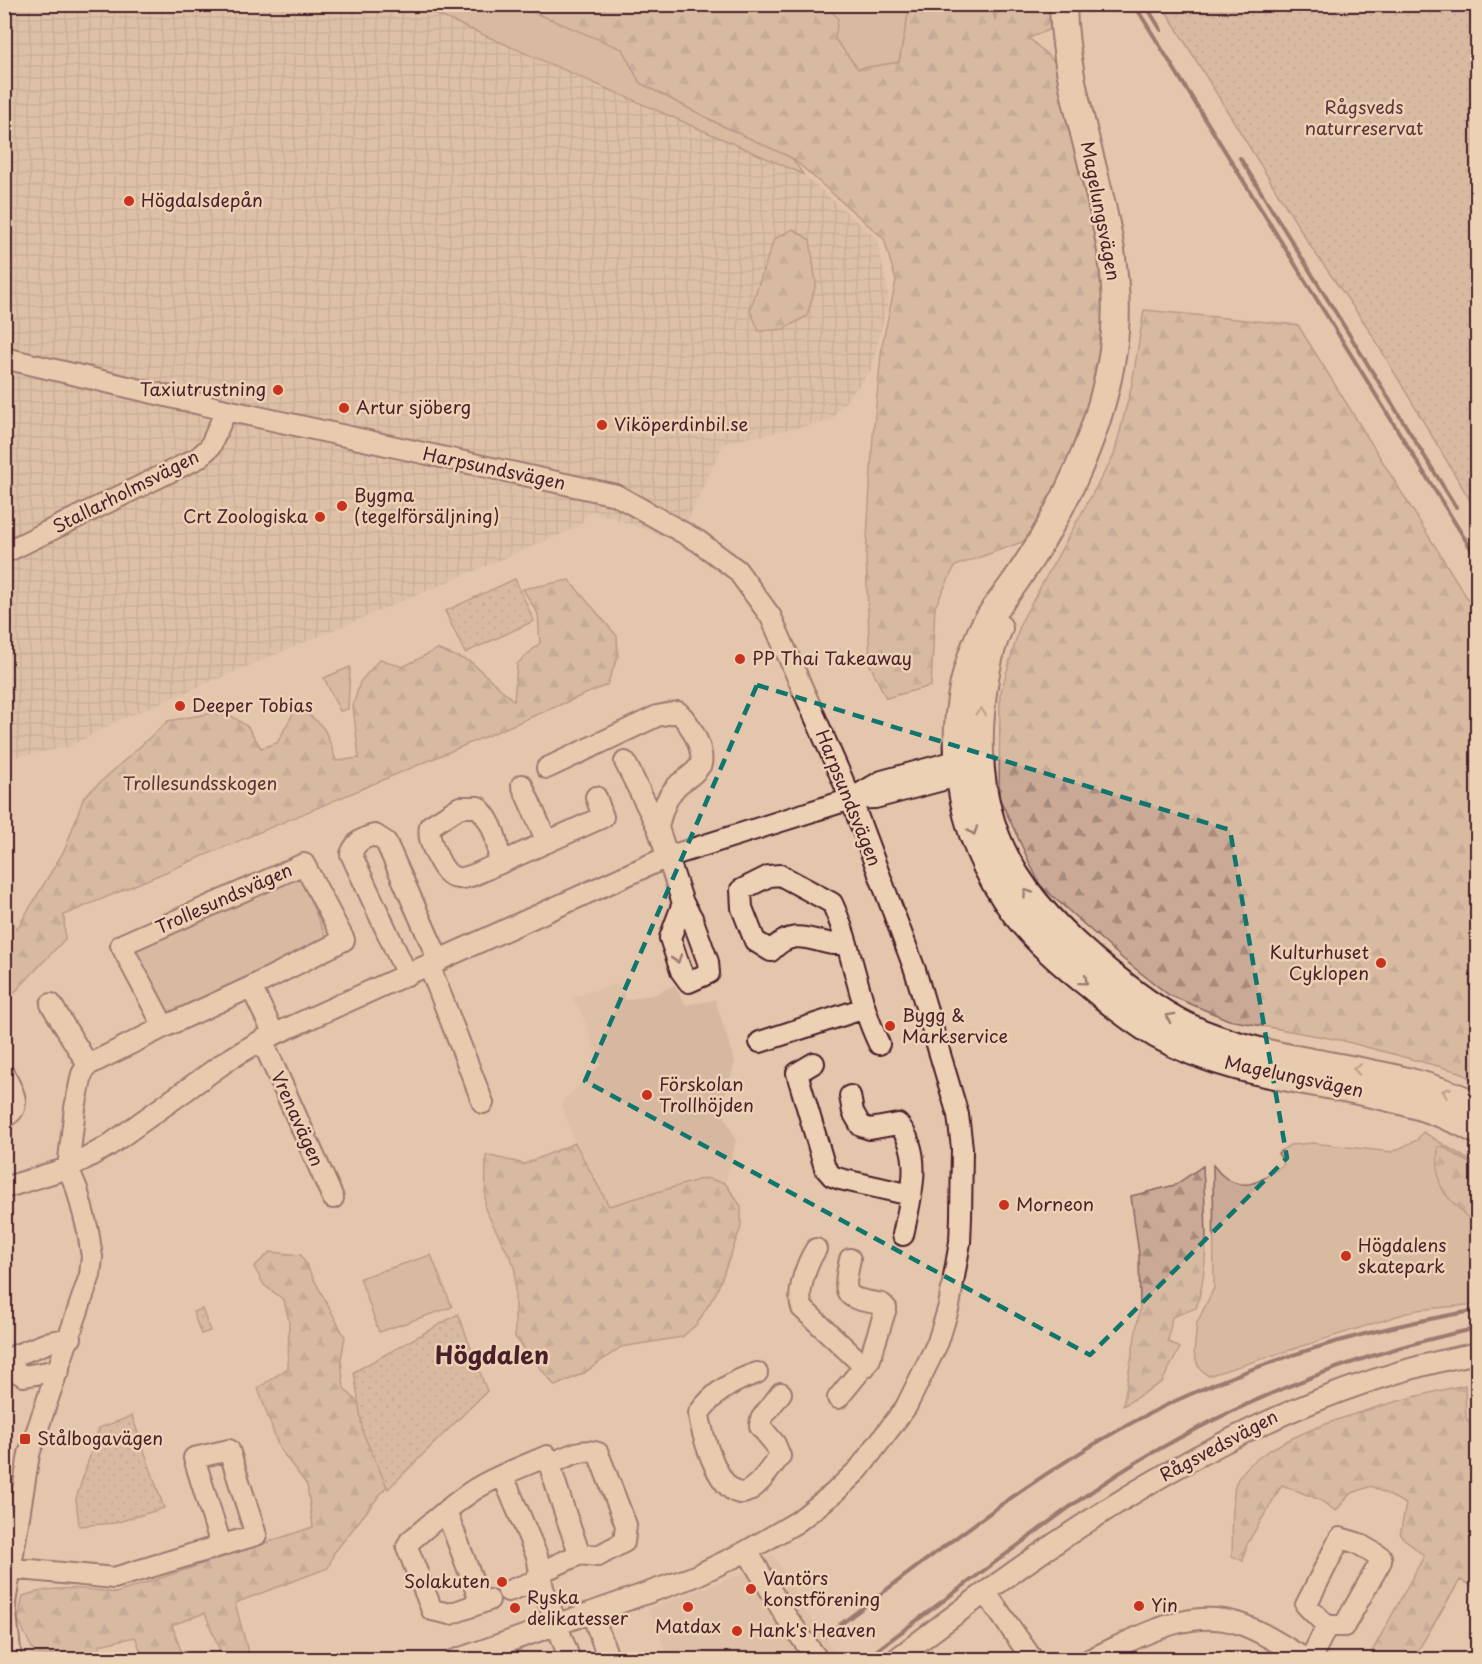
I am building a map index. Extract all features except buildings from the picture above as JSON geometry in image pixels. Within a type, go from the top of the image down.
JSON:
[{"type":"main road","name":"Magelungsvägen","points":[[1064,4],[1071,69],[1112,261],[1116,326],[1105,394],[1092,433],[1048,527],[1018,578],[996,635],[987,669],[962,797],[976,842],[1004,898],[1046,948],[1136,1021],[1178,1046],[1228,1065],[1381,1095],[1433,1111],[1478,1131]]},
{"type":"main road","name":"Magelungsvägen","points":[[969,766],[986,803],[996,835],[1011,870],[1028,897],[1069,940],[1160,1011],[1201,1033],[1239,1046],[1414,1081],[1478,1107]]},
{"type":"street","name":"Harpsundsvägen","points":[[4,358],[226,410],[616,495],[679,529],[737,570],[771,617],[851,800],[915,970],[958,1115],[962,1148],[960,1242],[954,1284],[938,1342],[906,1407],[859,1469],[834,1493],[797,1522],[747,1551],[693,1577],[455,1659]]},
{"type":"street","name":"Stallarholmsvägen","points":[[4,553],[198,458],[210,447],[226,410]]},
{"type":"street","points":[[547,768],[657,716],[678,712],[688,723],[698,745],[701,764],[696,772],[672,791],[661,813],[658,828]]},
{"type":"street","points":[[625,762],[658,828],[683,903]]},
{"type":"street","points":[[4,1188],[68,1168],[108,1146],[228,1060],[268,1037],[667,857],[775,821],[851,800],[875,798],[884,788],[907,781],[969,766]]},
{"type":"street","points":[[522,784],[547,842]]},
{"type":"street","points":[[498,864],[603,817],[596,797]]},
{"type":"street","points":[[406,975],[351,854],[355,844],[375,835],[386,842],[434,963],[483,1103]]},
{"type":"street","name":"Trollesundsvägen","points":[[88,1065],[344,940],[304,864],[121,945],[164,1027]]},
{"type":"street","points":[[846,943],[828,944],[807,936],[778,943],[771,951],[755,941],[742,908],[741,890],[769,876],[780,875],[832,903],[846,943],[865,1008],[879,1044]]},
{"type":"street","points":[[251,987],[268,1037]]},
{"type":"street","points":[[12,1659],[5,1608],[8,1576],[29,1454],[71,1338],[90,1275],[92,1257],[77,1189],[68,1168],[75,1108],[82,1074],[88,1065],[51,1004]]},
{"type":"street","points":[[760,1042],[865,1008]]},
{"type":"street","name":"Vrenavägen","points":[[268,1037],[321,1174],[333,1198]]},
{"type":"street","points":[[814,1063],[797,1073],[825,1168],[832,1176],[840,1179],[910,1195]]},
{"type":"street","points":[[4,1075],[15,1094],[16,1105],[10,1114],[4,1117]]},
{"type":"street","points":[[850,1096],[853,1112],[861,1126],[870,1129],[898,1124],[903,1130],[914,1164],[903,1235]]},
{"type":"street","points":[[816,1249],[807,1270],[799,1301],[802,1308],[865,1367]]},
{"type":"street","points":[[838,1398],[865,1367],[876,1346],[886,1308],[882,1304],[855,1300],[847,1295],[844,1287],[850,1259]]},
{"type":"street","points":[[59,1370],[24,1376],[15,1371],[13,1363],[16,1354],[50,1342],[71,1338]]},
{"type":"street","name":"Rågsvedsvägen","points":[[895,1659],[986,1593],[1127,1497],[1239,1433],[1348,1387],[1410,1367],[1478,1353]]},
{"type":"street","points":[[757,1373],[731,1383],[719,1391],[699,1413],[710,1451],[724,1484],[729,1490],[737,1493],[747,1492],[780,1456],[775,1444],[760,1426],[760,1419],[780,1393]]},
{"type":"street","points":[[8,1576],[114,1578],[255,1535],[229,1450],[194,1458],[221,1545]]},
{"type":"street","points":[[508,1591],[533,1582],[541,1572],[580,1554],[590,1557],[618,1547],[627,1534],[626,1525],[598,1452],[591,1450],[577,1453],[549,1465]]},
{"type":"street","points":[[446,1511],[485,1601],[450,1614],[432,1610],[409,1554],[407,1547],[410,1541],[446,1511],[478,1488],[547,1456],[580,1554]]},
{"type":"street","points":[[503,1476],[541,1572],[543,1588],[570,1659]]},
{"type":"street","points":[[1340,1538],[1347,1539],[1372,1550],[1381,1557],[1381,1561],[1344,1626],[1328,1626],[1306,1605],[1336,1542],[1340,1538]]},
{"type":"street","points":[[747,1551],[787,1618],[818,1659]]},
{"type":"street","points":[[986,1593],[1033,1659]]},
{"type":"street","points":[[592,1613],[609,1659]]},
{"type":"street","points":[[1089,1659],[1182,1621],[1208,1618],[1252,1629],[1309,1659],[1328,1626]]},
{"type":"highlighted area","points":[[757,685],[1230,830],[1287,1158],[1090,1355],[585,1081]]},
{"type":"shaded area","points":[[5,5],[415,5],[803,174],[877,239],[889,298],[871,370],[830,421],[724,443],[678,541],[591,510],[578,527],[115,722],[69,747],[10,758],[5,756]]},
{"type":"shaded area","name":"Förskolan Trollhöjden","points":[[616,984],[621,987],[625,1000],[655,994],[674,985],[686,1005],[715,1000],[735,1062],[721,1108],[736,1141],[725,1183],[705,1178],[609,1206],[575,1143],[561,1102],[600,1065],[582,1014],[572,997]]},
{"type":"shaded area","points":[[773,1554],[803,1607],[841,1659],[654,1659],[667,1654],[649,1609],[739,1575]]},
{"type":"green space","points":[[790,4],[798,12],[828,8],[838,18],[835,39],[858,69],[899,62],[910,5],[992,5],[995,20],[998,5],[1050,5],[1051,29],[1029,38],[1057,64],[1104,246],[1104,365],[1047,520],[1022,542],[955,566],[935,607],[931,686],[886,698],[870,665],[866,556],[873,436],[882,345],[896,281],[884,239],[792,158],[719,124],[640,83],[622,49],[516,5]]},
{"type":"green space","points":[[415,5],[516,5],[591,34],[622,49],[640,83],[719,124],[792,158],[803,174]]},
{"type":"green space","points":[[790,5],[910,5],[899,62],[858,69],[835,39],[828,8],[798,12]]},
{"type":"green space","name":"Rågsveds naturreservat","points":[[1162,5],[1477,5],[1477,512],[1368,328],[1311,247]]},
{"type":"green space","points":[[793,229],[810,240],[816,284],[807,316],[784,329],[759,331],[750,310],[774,239]]},
{"type":"green space","points":[[1144,310],[1298,325],[1477,614],[1477,1083],[1460,1072],[1340,1040],[1229,1020],[1169,995],[1123,959],[1040,885],[999,797],[1000,695],[1021,622],[1114,455],[1132,384]]},
{"type":"green space","points":[[515,579],[534,621],[465,653],[445,611]]},
{"type":"green space","name":"Trollesundsskogen","points":[[569,580],[617,636],[618,656],[607,685],[64,915],[65,939],[12,995],[5,982],[5,909],[17,929],[65,849],[84,797],[168,721],[224,711],[248,727],[261,748],[277,743],[295,710],[305,713],[319,723],[327,735],[336,761],[359,758],[353,706],[360,682],[380,659],[403,667],[437,649],[471,662],[514,701],[517,664],[540,643],[538,614],[523,589]]},
{"type":"green space","points":[[350,667],[348,709],[340,711],[324,678]]},
{"type":"green space","points":[[299,873],[326,938],[164,1018],[125,946]]},
{"type":"green space","name":"Högdalens skatepark","points":[[1423,1132],[1477,1165],[1477,1304],[1416,1310],[1208,1376],[1198,1366],[1194,1353],[1197,1323],[1214,1288],[1213,1165],[1230,1181],[1238,1184],[1254,1183],[1270,1175],[1284,1164],[1278,1153],[1290,1145],[1312,1143],[1392,1152],[1417,1140]]},
{"type":"green space","points":[[575,1143],[609,1206],[705,1178],[725,1183],[741,1206],[741,1227],[717,1291],[697,1324],[682,1337],[621,1347],[584,1373],[555,1386],[515,1337],[515,1267],[485,1209],[486,1155],[525,1164]]},
{"type":"green space","points":[[1442,1146],[1477,1168],[1477,1228],[1445,1194],[1441,1186],[1438,1147]]},
{"type":"green space","points":[[1203,1166],[1205,1256],[1201,1291],[1196,1308],[1172,1317],[1168,1341],[1180,1348],[1162,1382],[1123,1406],[1140,1308],[1139,1254],[1131,1196],[1175,1185]]},
{"type":"green space","points":[[270,1252],[301,1255],[345,1337],[341,1359],[344,1388],[361,1406],[390,1482],[334,1553],[328,1568],[235,1603],[250,1659],[223,1659],[205,1613],[172,1625],[184,1660],[144,1659],[135,1637],[99,1645],[103,1659],[67,1659],[65,1656],[35,1654],[18,1620],[23,1596],[46,1590],[69,1588],[116,1593],[313,1527],[307,1485],[279,1448],[258,1388],[288,1368],[289,1321],[284,1300],[264,1285],[254,1267]]},
{"type":"green space","points":[[431,1255],[452,1307],[379,1332],[360,1278]]},
{"type":"green space","points":[[202,1309],[210,1331],[201,1334],[193,1312]]},
{"type":"green space","points":[[458,1314],[487,1391],[388,1489],[363,1433],[354,1372]]},
{"type":"green space","points":[[1465,1385],[1466,1418],[1477,1434],[1477,1588],[1460,1580],[1413,1659],[1368,1659],[1424,1556],[1400,1535],[1406,1504],[1371,1486],[1350,1494],[1336,1511],[1318,1499],[1282,1485],[1247,1544],[1243,1561],[1232,1556],[1236,1483],[1250,1465],[1274,1448],[1305,1432],[1376,1407]]},
{"type":"green space","points":[[132,1416],[164,1508],[115,1523],[79,1526],[76,1499],[99,1428]]},
{"type":"railway","points":[[1134,4],[1478,560]]},
{"type":"railway","points":[[1145,4],[1161,30]]},
{"type":"railway","points":[[1240,158],[1456,507]]},
{"type":"railway","points":[[825,1636],[951,1541],[1038,1480],[1082,1451],[1175,1401],[1248,1370],[1323,1345],[1400,1325],[1478,1310]]},
{"type":"railway","points":[[864,1660],[1083,1497],[1152,1453],[1230,1412],[1310,1378],[1393,1350],[1478,1328]]},
{"type":"place","name":"Högdalsdepån","points":[[129,201]]},
{"type":"place","name":"Taxiutrustning","points":[[278,390]]},
{"type":"place","name":"Artur sjöberg","points":[[344,408]]},
{"type":"place","name":"Viköperdinbil.se","points":[[602,425]]},
{"type":"place","name":"Bygma (tegelförsäljning)","points":[[342,506]]},
{"type":"place","name":"Crt Zoologiska","points":[[320,517]]},
{"type":"place","name":"PP Thai Takeaway","points":[[740,659]]},
{"type":"place","name":"Deeper Tobias","points":[[180,706]]},
{"type":"place","name":"Kulturhuset Cyklopen","points":[[1381,963]]},
{"type":"place","name":"Bygg & Markservice","points":[[890,1026]]},
{"type":"place","name":"Förskolan Trollhöjden","points":[[647,1095]]},
{"type":"place","name":"Morneon","points":[[1004,1205]]},
{"type":"place","name":"Högdalens skatepark","points":[[1346,1256]]},
{"type":"place","name":"Stålbogavägen","points":[[25,1439]]},
{"type":"place","name":"Solakuten","points":[[502,1582]]},
{"type":"place","name":"Vantörs konstförening","points":[[751,1589]]},
{"type":"place","name":"Yin","points":[[1139,1606]]},
{"type":"place","name":"Matdax","points":[[688,1607]]},
{"type":"place","name":"Ryska delikatesser","points":[[515,1608]]},
{"type":"place","name":"Hank's Heaven","points":[[737,1631]]},
{"type":"district","name":"Högdalen","points":[[492,1356]]}]
